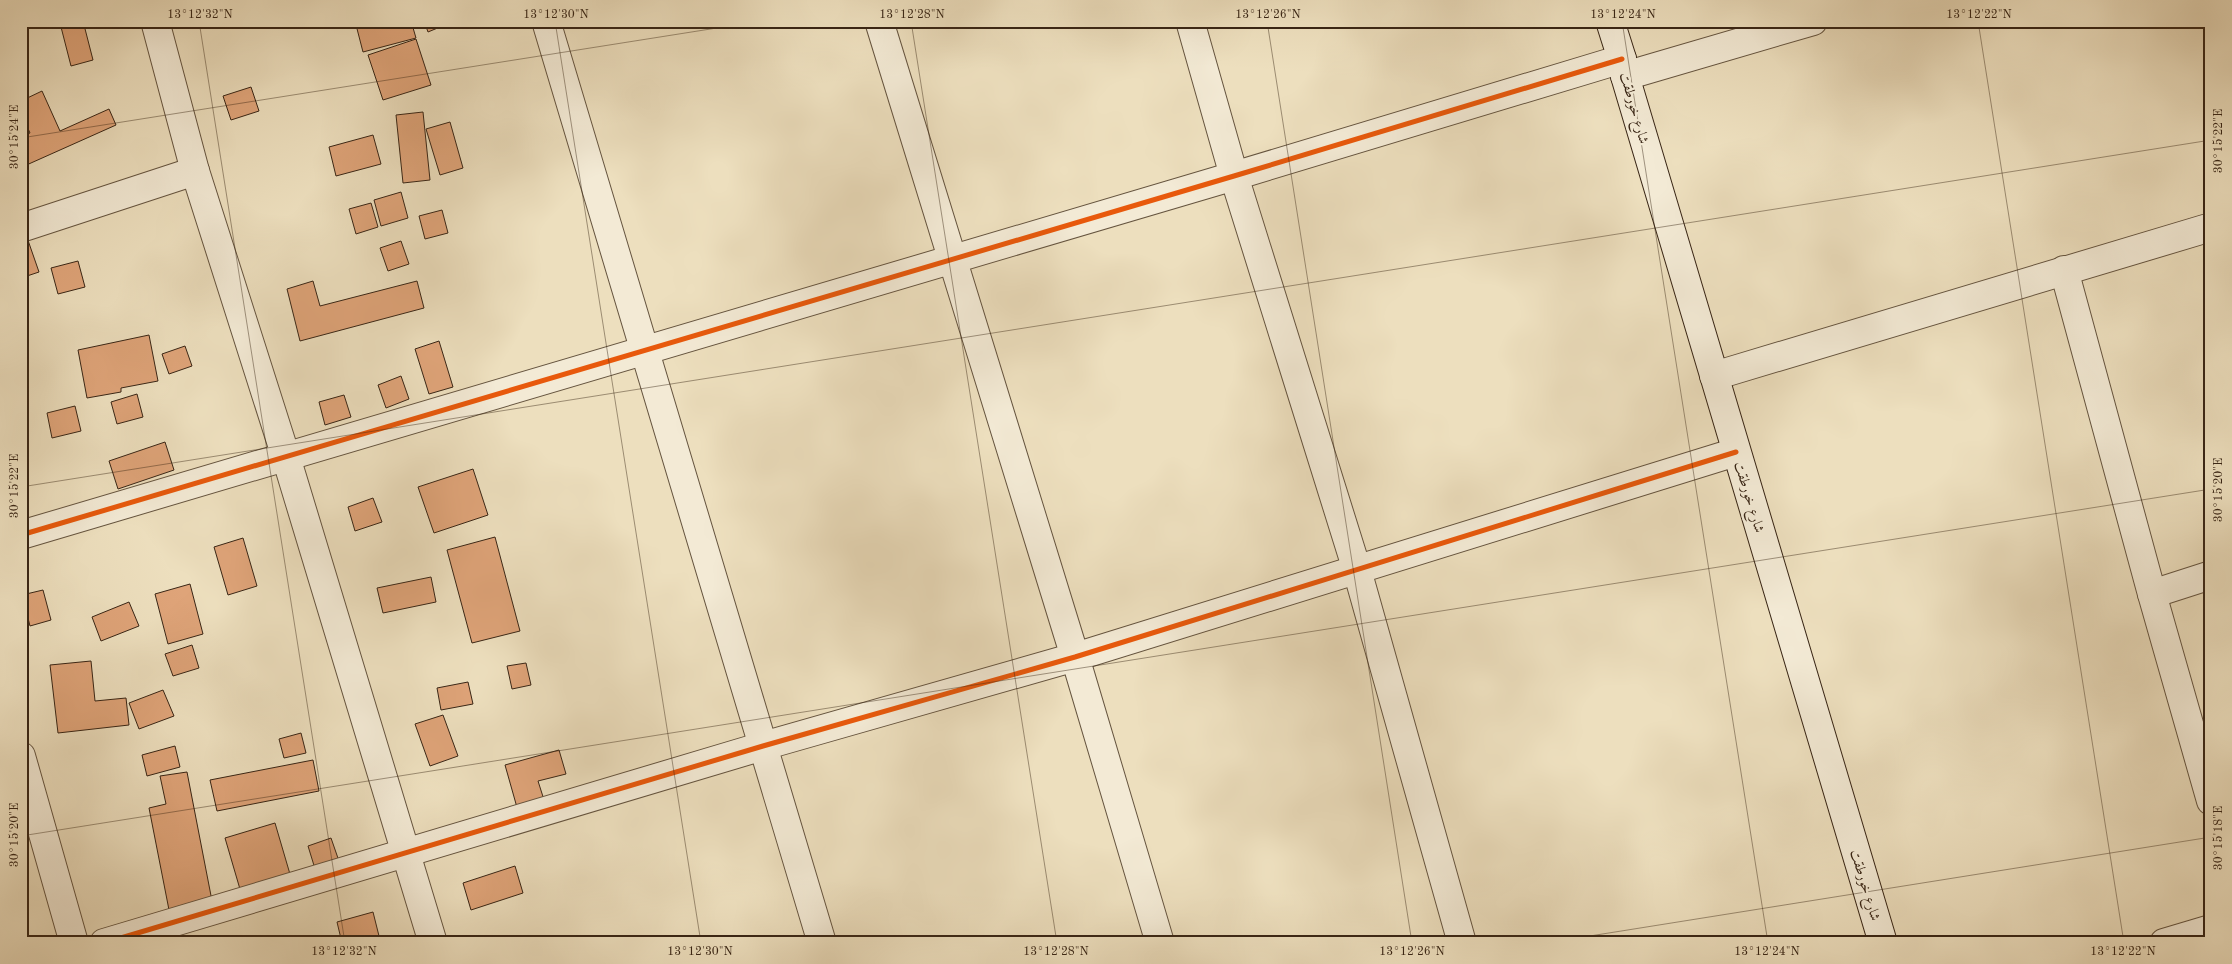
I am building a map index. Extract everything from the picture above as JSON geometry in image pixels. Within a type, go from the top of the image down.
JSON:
[{"type":"street","points":[[155,21],[195,171],[286,457],[433,943]]},
{"type":"street","points":[[546,21],[822,943]]},
{"type":"street","points":[[879,21],[1075,657],[1160,943]]},
{"type":"street","points":[[1190,21],[1234,176],[1357,570],[1462,943]]},
{"type":"street","name":"شارع خورطقت","points":[[1610,21],[1736,452],[1883,943]]},
{"type":"street","points":[[21,534],[1234,176],[1624,68],[1812,21]]},
{"type":"street","points":[[21,228],[195,171]]},
{"type":"street","points":[[1714,376],[2211,227]]},
{"type":"street","points":[[2064,270],[2152,594],[2211,801]]},
{"type":"street","points":[[104,943],[764,746],[1075,657],[1736,452]]},
{"type":"street","points":[[2152,594],[2211,575]]},
{"type":"street","points":[[21,756],[74,943]]},
{"type":"street","points":[[2164,943],[2211,929]]},
{"type":"building","points":[[83,21],[93,60],[71,66],[61,27]]},
{"type":"building","points":[[355,21],[411,21],[416,38],[363,52]]},
{"type":"building","points":[[424,21],[451,21],[452,22],[428,32]]},
{"type":"building","points":[[416,39],[431,85],[383,100],[368,55]]},
{"type":"building","points":[[251,87],[259,111],[231,120],[223,96]]},
{"type":"building","points":[[42,91],[60,131],[109,109],[116,125],[22,167],[21,136],[30,133],[21,113],[21,101]]},
{"type":"building","points":[[423,112],[430,180],[403,183],[396,115]]},
{"type":"building","points":[[450,122],[463,168],[440,175],[426,129]]},
{"type":"building","points":[[373,135],[381,164],[336,176],[329,147]]},
{"type":"building","points":[[401,192],[408,218],[381,226],[374,200]]},
{"type":"building","points":[[371,203],[378,227],[356,234],[349,209]]},
{"type":"building","points":[[442,210],[448,233],[425,239],[419,216]]},
{"type":"building","points":[[21,224],[39,272],[21,278]]},
{"type":"building","points":[[401,241],[409,264],[388,271],[380,248]]},
{"type":"building","points":[[78,261],[85,287],[58,294],[51,268]]},
{"type":"building","points":[[313,281],[320,306],[417,281],[424,308],[300,341],[287,289]]},
{"type":"building","points":[[149,335],[158,381],[121,388],[121,392],[87,398],[78,350]]},
{"type":"building","points":[[439,341],[453,387],[429,394],[415,349]]},
{"type":"building","points":[[185,346],[192,366],[169,374],[162,354]]},
{"type":"building","points":[[401,376],[409,399],[386,408],[378,385]]},
{"type":"building","points":[[137,394],[143,417],[117,424],[111,402]]},
{"type":"building","points":[[344,395],[351,417],[325,425],[319,402]]},
{"type":"building","points":[[75,406],[81,431],[52,438],[47,413]]},
{"type":"building","points":[[165,442],[174,470],[118,489],[109,461]]},
{"type":"building","points":[[473,469],[488,515],[434,533],[418,487]]},
{"type":"building","points":[[373,498],[382,522],[355,531],[348,507]]},
{"type":"building","points":[[495,537],[520,631],[472,643],[447,550]]},
{"type":"building","points":[[243,538],[257,586],[228,595],[214,547]]},
{"type":"building","points":[[431,577],[436,602],[383,613],[377,588]]},
{"type":"building","points":[[190,584],[203,634],[168,644],[155,594]]},
{"type":"building","points":[[43,590],[51,620],[30,626],[22,595]]},
{"type":"building","points":[[129,602],[139,626],[101,641],[92,617]]},
{"type":"building","points":[[192,645],[199,668],[173,676],[165,654]]},
{"type":"building","points":[[91,661],[95,701],[126,698],[129,725],[58,733],[50,665]]},
{"type":"building","points":[[526,663],[531,685],[512,689],[507,666]]},
{"type":"building","points":[[468,682],[473,704],[441,710],[437,688]]},
{"type":"building","points":[[163,690],[174,716],[139,729],[129,703]]},
{"type":"building","points":[[443,715],[458,756],[430,766],[415,724]]},
{"type":"building","points":[[301,733],[306,753],[284,758],[279,739]]},
{"type":"building","points":[[175,746],[180,767],[147,776],[142,755]]},
{"type":"building","points":[[559,750],[566,774],[538,781],[545,803],[518,811],[505,765]]},
{"type":"building","points":[[313,760],[319,791],[217,811],[210,780]]},
{"type":"building","points":[[187,772],[213,906],[170,915],[149,808],[166,804],[160,776]]},
{"type":"building","points":[[275,823],[292,881],[242,896],[225,838]]},
{"type":"building","points":[[331,838],[340,864],[316,872],[308,846]]},
{"type":"building","points":[[515,866],[523,893],[471,910],[463,883]]},
{"type":"building","points":[[373,912],[379,936],[354,943],[342,943],[337,922]]},
{"type":"cycle path","points":[[21,535],[1234,176],[1622,59]]},
{"type":"cycle path","points":[[104,943],[763,746],[1075,657],[1736,452]]}]
